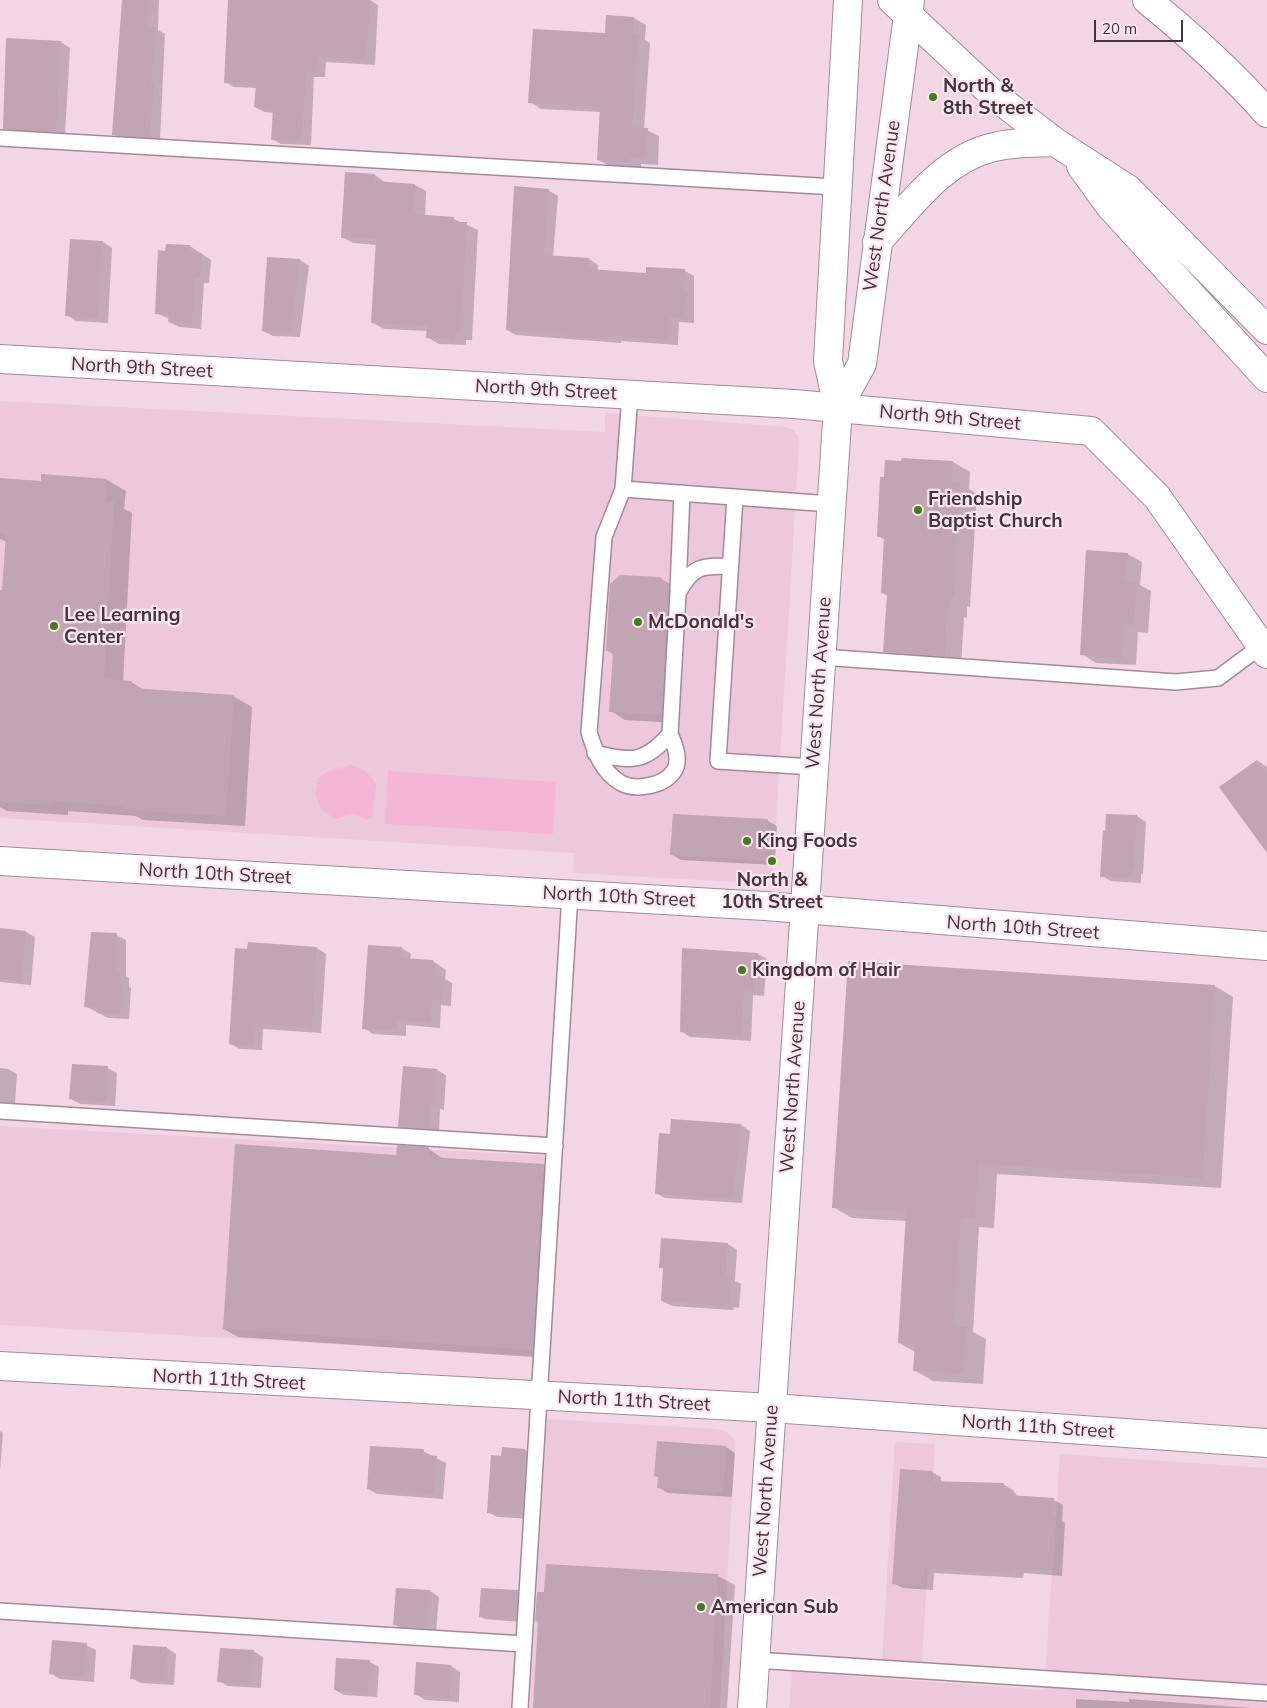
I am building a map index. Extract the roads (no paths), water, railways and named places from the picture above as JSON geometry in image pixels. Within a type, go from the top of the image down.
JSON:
[{"type":"main road","name":"West North Avenue","points":[[752,1708],[838,406],[828,361],[836,187],[848,0]]},
{"type":"main road","points":[[1147,0],[1186,31],[1230,72],[1267,113]]},
{"type":"main road","name":"West North Avenue","points":[[838,406],[862,364],[903,5]]},
{"type":"main road","points":[[903,5],[996,97],[1064,149],[1128,189],[1267,330]]},
{"type":"main road","points":[[877,242],[929,186],[946,170],[970,154],[1017,143],[1064,149],[1110,206],[1267,378]]},
{"type":"main road","name":"North 9th Street","points":[[0,359],[838,406],[1091,431],[1157,497],[1264,650]]},
{"type":"main road","name":"North 10th Street","points":[[0,861],[570,894],[1267,946]]},
{"type":"main road","name":"North 11th Street","points":[[0,1366],[772,1408],[1267,1443]]},
{"type":"lane","points":[[0,138],[836,187]]},
{"type":"lane","points":[[630,394],[623,489],[604,537],[589,732],[595,753],[606,770],[622,784],[651,785],[664,780],[674,771],[677,759],[675,745],[670,734],[682,493]]},
{"type":"lane","points":[[623,489],[831,504]]},
{"type":"lane","points":[[735,497],[718,760],[814,767]]},
{"type":"lane","points":[[678,593],[688,575],[705,566],[730,566]]},
{"type":"lane","points":[[821,657],[1176,682],[1218,678],[1264,650]]},
{"type":"lane","points":[[595,753],[632,760],[645,757],[659,747],[670,734]]},
{"type":"lane","points":[[520,1708],[570,894]]},
{"type":"lane","points":[[0,1111],[555,1146]]},
{"type":"lane","points":[[0,1611],[524,1644]]},
{"type":"lane","points":[[755,1660],[1267,1693]]},
{"type":"place","name":"North & 8th Street","points":[[933,97]]},
{"type":"place","name":"Friendship Baptist Church","points":[[918,510]]},
{"type":"place","name":"McDonald's","points":[[638,622]]},
{"type":"place","name":"Lee Learning Center","points":[[54,626]]},
{"type":"place","name":"King Foods","points":[[747,841]]},
{"type":"place","name":"North & 10th Street","points":[[772,861]]},
{"type":"place","name":"Kingdom of Hair","points":[[742,970]]},
{"type":"place","name":"American Sub","points":[[701,1607]]}]
